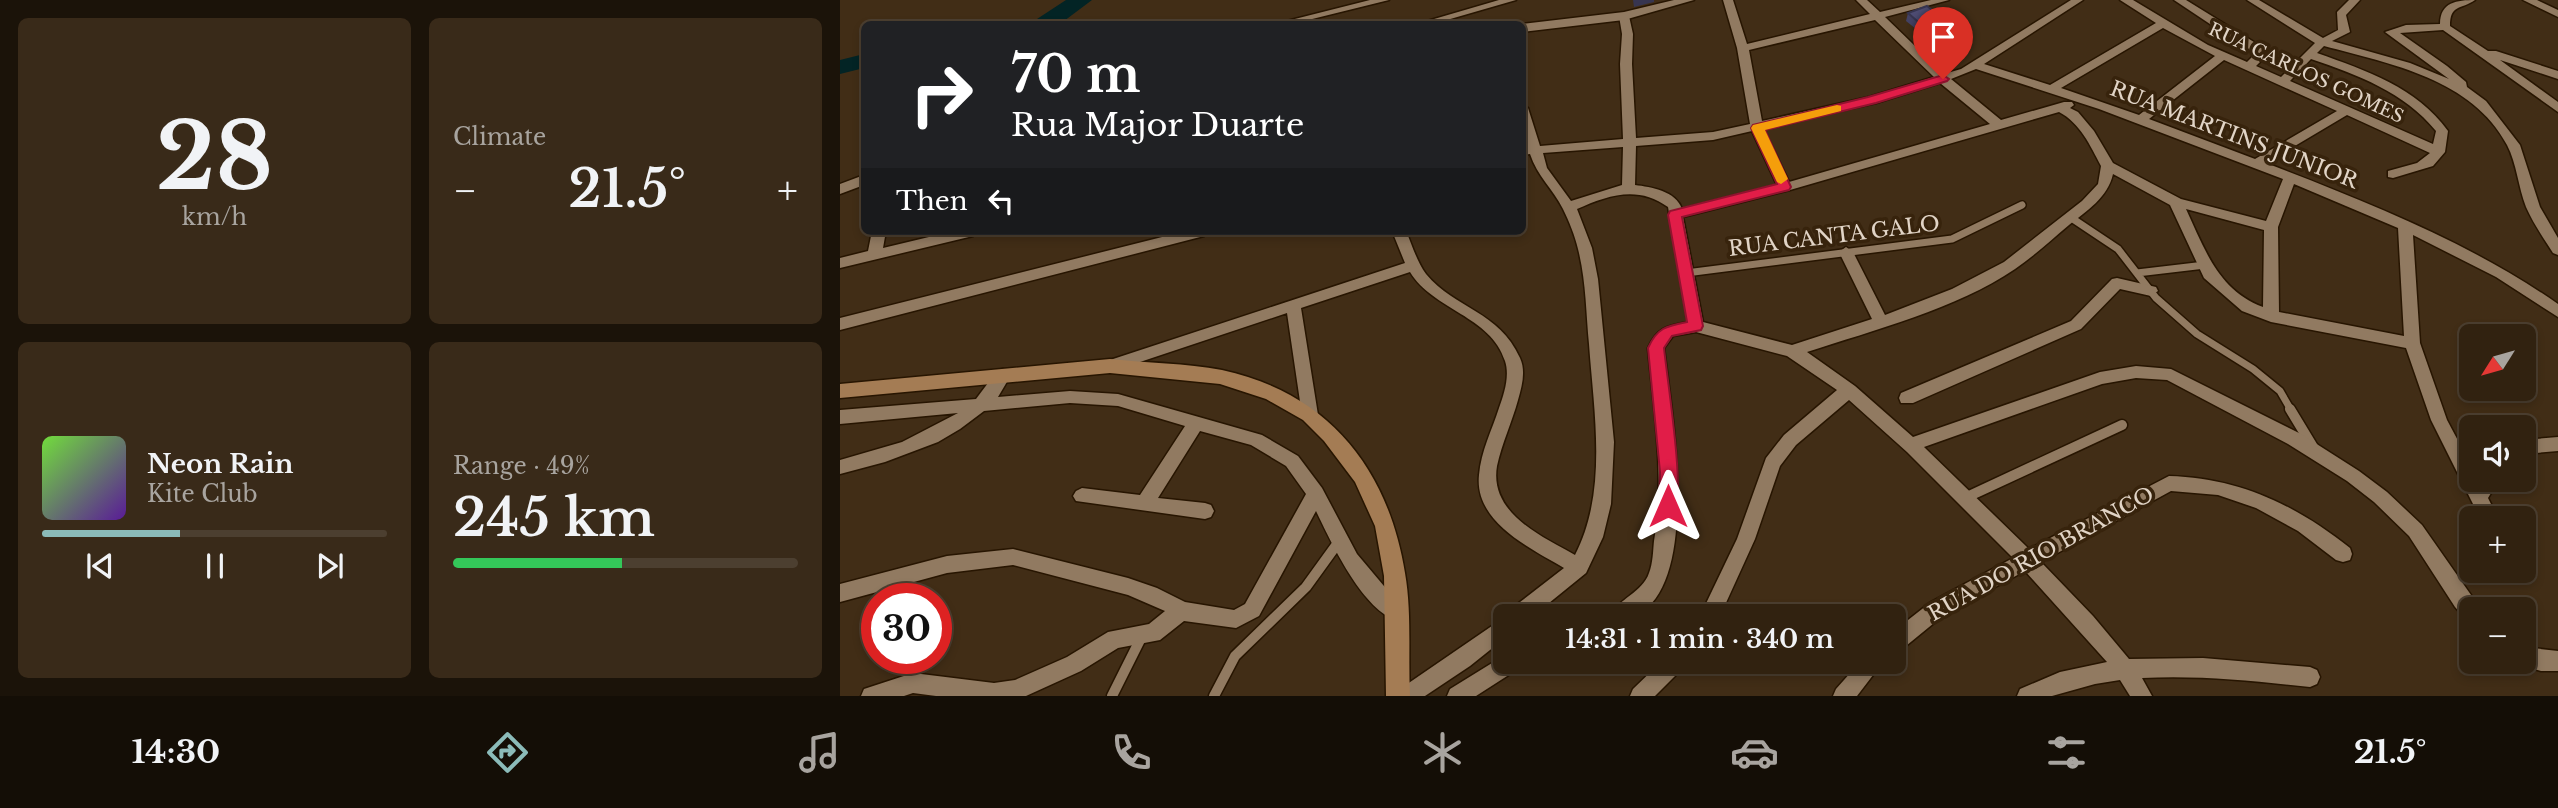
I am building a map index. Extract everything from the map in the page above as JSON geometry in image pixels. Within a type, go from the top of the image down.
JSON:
[{"type":"main road","points":[[840,391],[1111,366],[1220,377],[1272,394],[1310,415],[1331,436],[1363,477],[1385,526],[1395,576],[1398,696]]},
{"type":"street","points":[[1293,21],[1384,0]]},
{"type":"street","points":[[1440,21],[1481,14],[1511,0]]},
{"type":"street","points":[[1526,28],[1624,16],[1688,0]]},
{"type":"street","points":[[1728,0],[1743,48],[1758,128],[1785,187]]},
{"type":"street","points":[[1861,0],[1943,79],[1999,125]]},
{"type":"street","points":[[1743,48],[1944,0]]},
{"type":"street","points":[[1528,151],[1675,141],[1758,128],[1872,100],[1943,79],[1975,65],[2078,0]]},
{"type":"street","name":"RUA CARLOS GOMES","points":[[2125,0],[2223,56],[2439,152]]},
{"type":"street","points":[[2179,0],[2258,49],[2261,55],[2248,67]]},
{"type":"street","points":[[2252,0],[2322,42],[2406,65],[2468,92]]},
{"type":"street","points":[[2282,82],[2297,70],[2308,54],[2322,42],[2344,32],[2341,14],[2355,0]]},
{"type":"street","points":[[2445,26],[2445,15],[2452,6],[2470,0]]},
{"type":"street","points":[[2528,0],[2558,15]]},
{"type":"street","points":[[2542,0],[2558,2]]},
{"type":"street","points":[[1624,16],[1628,28],[1628,188]]},
{"type":"street","points":[[2053,88],[2165,22]]},
{"type":"street","points":[[2558,108],[2530,85],[2470,46],[2445,26],[2406,28],[2391,32],[2443,68],[2482,104],[2514,145],[2533,207],[2558,250]]},
{"type":"street","points":[[2470,46],[2558,75]]},
{"type":"street","points":[[2308,54],[2388,86],[2420,106],[2442,131],[2439,152],[2430,164],[2393,174]]},
{"type":"street","points":[[2140,120],[2223,56]]},
{"type":"street","points":[[1975,65],[2053,88],[2079,99]]},
{"type":"street","name":"RUA MARTINS JUNIOR","points":[[1675,215],[1785,187],[2061,108],[2079,99],[2290,177],[2405,225],[2480,260],[2522,285],[2558,312]]},
{"type":"street","points":[[2061,108],[2082,123],[2108,166],[2176,202],[2271,227]]},
{"type":"street","points":[[2255,164],[2346,111]]},
{"type":"street","points":[[1528,151],[1569,207],[1585,247],[1591,279],[1605,442],[1602,504],[1594,537],[1579,567],[1533,604]]},
{"type":"street","points":[[1792,351],[1881,322],[1957,293],[2009,266],[2087,204],[2104,185],[2108,166]]},
{"type":"street","points":[[2271,316],[2271,227],[2290,177]]},
{"type":"street","points":[[840,189],[861,181]]},
{"type":"street","points":[[1569,207],[1611,190],[1628,188],[1665,197],[1674,205],[1696,326]]},
{"type":"street","points":[[2176,202],[2205,265],[2227,292],[2247,307],[2271,316],[2412,343]]},
{"type":"street","points":[[2405,225],[2412,343],[2440,420],[2484,506]]},
{"type":"street","points":[[875,253],[878,235]]},
{"type":"street","points":[[840,263],[955,235]]},
{"type":"street","points":[[840,324],[1188,235]]},
{"type":"street","points":[[1401,235],[1414,265],[1432,288],[1475,314],[1500,338],[1514,361],[1513,392],[1488,472],[1487,487],[1494,507],[1511,524],[1579,567]]},
{"type":"street","points":[[1846,253],[1881,322]]},
{"type":"street","points":[[1111,366],[1414,265]]},
{"type":"street","points":[[1907,398],[2076,325],[2117,283],[2151,292]]},
{"type":"street","points":[[1293,304],[1310,415]]},
{"type":"street","points":[[1635,604],[1658,578],[1668,506],[1669,472],[1656,348],[1661,337],[1668,331],[1696,326],[1792,351],[1818,366],[1849,390],[1967,497],[2096,630],[2126,669],[2142,696]]},
{"type":"street","points":[[1910,445],[2100,378],[2152,370],[2171,375],[2282,432],[2384,499],[2409,522],[2422,539],[2459,598]]},
{"type":"street","points":[[840,467],[912,447],[957,422],[997,388],[1003,375]]},
{"type":"street","points":[[1716,604],[1746,540],[1772,463],[1790,440],[1849,390]]},
{"type":"street","points":[[840,417],[1070,397],[1118,400],[1256,440],[1292,461],[1316,493],[1350,560],[1371,587],[1395,611]]},
{"type":"street","points":[[1144,504],[1198,422]]},
{"type":"street","points":[[2536,446],[2558,444]]},
{"type":"street","name":"RUA DO RIO BRANCO","points":[[1906,633],[1938,608],[2169,483],[2200,482],[2242,494],[2286,512],[2319,533],[2343,554]]},
{"type":"street","points":[[2479,496],[2482,492]]},
{"type":"street","points":[[840,593],[948,566],[997,557],[1013,557],[1141,592],[1170,602],[1181,611],[1236,620],[1252,610],[1316,493]]},
{"type":"street","points":[[1082,496],[1205,511]]},
{"type":"street","points":[[871,696],[913,683],[994,693],[1016,690],[1074,664],[1115,639],[1142,636],[1164,626],[1181,611]]},
{"type":"street","points":[[1407,696],[1493,635]]},
{"type":"street","points":[[2536,660],[2558,661]]},
{"type":"street","points":[[2027,696],[2048,686],[2126,669],[2218,668],[2310,677]]},
{"type":"street","points":[[1457,696],[1493,673]]},
{"type":"street","points":[[1640,696],[1663,674]]},
{"type":"street","points":[[1843,696],[1862,674]]},
{"type":"lane","name":"RUA CANTA GALO","points":[[1686,273],[1952,239],[2022,205]]},
{"type":"lane","points":[[2070,217],[2118,249],[2151,292],[2197,334],[2253,369],[2280,391],[2317,454]]},
{"type":"lane","points":[[2137,273],[2205,265]]},
{"type":"lane","points":[[1967,497],[2122,425]]},
{"type":"lane","points":[[1214,696],[1235,656],[1306,587],[1340,540]]},
{"type":"lane","points":[[1112,696],[1142,636]]},
{"type":"building","points":[[1927,6],[1955,28],[1932,34],[1908,13]]},
{"type":"waterway","points":[[1050,21],[1081,0]]},
{"type":"waterway","points":[[840,67],[861,62]]},
{"type":"slow traffic","points":[[1781,179],[1758,128],[1837,109]]},
{"type":"route","points":[[1668,506],[1669,472],[1656,348],[1661,337],[1668,331],[1696,326],[1677,237],[1675,215],[1785,187],[1758,128],[1872,100],[1943,79]]}]
